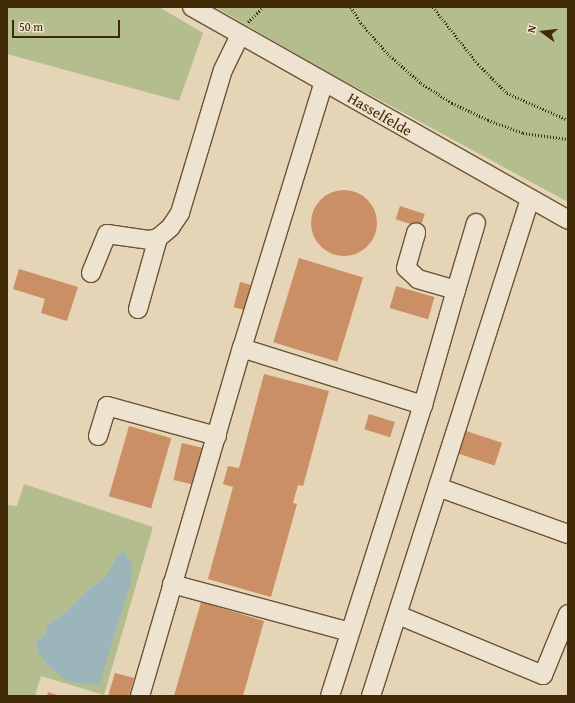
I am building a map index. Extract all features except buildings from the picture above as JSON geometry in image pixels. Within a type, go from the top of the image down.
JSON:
[{"type":"street","name":"Hasselfelde","points":[[192,7],[568,220]]},
{"type":"street","points":[[91,273],[107,234],[149,240],[158,238],[170,228],[180,213],[223,70],[240,35]]},
{"type":"street","points":[[140,696],[242,348],[324,82]]},
{"type":"street","points":[[371,696],[530,199]]},
{"type":"street","points":[[330,696],[423,404],[476,223]]},
{"type":"street","points":[[416,232],[406,268],[418,279],[456,290]]},
{"type":"street","points":[[138,309],[158,238]]},
{"type":"street","points":[[242,348],[423,404]]},
{"type":"street","points":[[98,436],[107,406],[217,436]]},
{"type":"street","points":[[438,487],[568,534]]},
{"type":"street","points":[[172,584],[350,632]]},
{"type":"street","points":[[398,615],[543,675],[568,614]]},
{"type":"path","points":[[351,7],[361,23],[388,54],[421,83],[452,103],[488,120],[523,133],[568,139]]},
{"type":"path","points":[[433,7],[478,64],[507,93],[568,120]]},
{"type":"green space","points":[[7,7],[159,7],[203,33],[179,101],[7,54]]},
{"type":"green space","points":[[215,7],[568,7],[568,202],[330,73]]},
{"type":"green space","points":[[24,484],[153,527],[104,695],[41,676],[35,696],[7,696],[7,505],[17,506]],"holes":[[[116,557],[68,682],[36,642],[46,633],[47,624],[65,613],[87,591],[106,576]]]},
{"type":"water","points":[[124,551],[132,565],[130,585],[99,685],[68,682],[50,667],[38,653],[36,642],[46,633],[47,624],[65,613],[87,591],[106,576],[116,557]]}]
